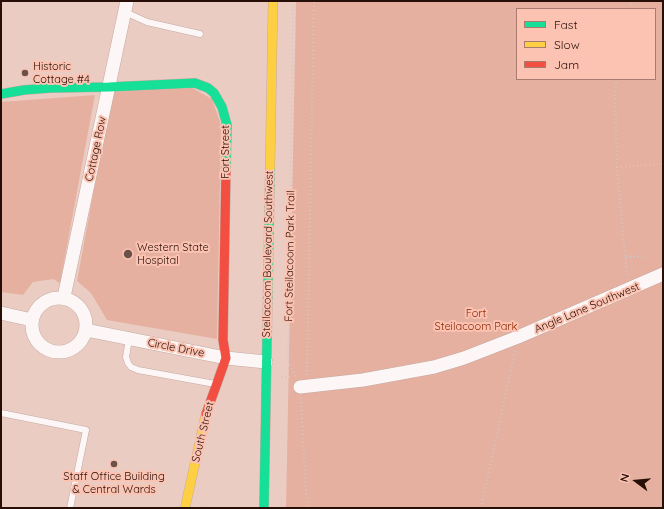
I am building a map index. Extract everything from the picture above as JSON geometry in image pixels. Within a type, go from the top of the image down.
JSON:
[{"type":"street","name":"Steilacoom Boulevard Southwest","points":[[264,508],[273,1]]},
{"type":"street","name":"Cottage Row","points":[[64,298],[126,7]]},
{"type":"street","name":"Fort Street","points":[[1,94],[50,88],[109,88],[195,84],[208,88],[214,93],[222,107],[227,126],[223,340],[226,358]]},
{"type":"street","name":"Angle Lane Southwest","points":[[301,383],[363,380],[434,367],[464,358],[625,292],[663,274]]},
{"type":"street","points":[[53,298],[64,298],[73,301],[83,311],[86,320],[86,330],[81,341],[72,349],[54,352],[48,350],[38,342],[33,332],[32,320],[36,310],[44,302],[53,298]]},
{"type":"street","points":[[1,313],[32,320]]},
{"type":"street","name":"Circle Drive","points":[[86,330],[226,358],[266,362]]},
{"type":"street","name":"South Street","points":[[185,508],[207,411],[226,358]]},
{"type":"lane","points":[[126,7],[147,22],[200,34]]},
{"type":"lane","points":[[129,339],[126,357],[131,368],[216,385]]},
{"type":"lane","points":[[1,413],[86,430],[70,508]]},
{"type":"path","name":"Fort Steilacoom Park Trail","points":[[293,1],[288,361],[301,383],[306,496],[310,508]]},
{"type":"path","points":[[279,377],[301,383],[314,1]]},
{"type":"path","points":[[617,80],[615,92],[618,167],[626,257],[625,292]]},
{"type":"path","points":[[618,167],[663,164]]},
{"type":"path","points":[[626,257],[646,256]]},
{"type":"path","points":[[481,508],[518,337]]},
{"type":"green space","name":"Fort Steilacoom Park","points":[[296,1],[663,1],[663,508],[286,508]]},
{"type":"green space","points":[[192,88],[212,99],[221,125],[217,339],[107,320],[91,293],[77,281],[112,92]]},
{"type":"green space","points":[[95,95],[60,283],[53,279],[33,282],[23,295],[1,292],[1,102]]},
{"type":"traffic: fast","points":[[1,94],[50,88],[195,83],[208,88],[214,93],[222,107],[227,125],[226,168]]},
{"type":"traffic: fast","points":[[264,508],[270,169]]},
{"type":"traffic: slow","points":[[270,169],[273,1]]},
{"type":"traffic: slow","points":[[185,508],[206,414]]},
{"type":"traffic: jam","points":[[206,414],[226,358],[223,340],[226,168]]},
{"type":"place","name":"Historic Cottage #4","points":[[25,73]]},
{"type":"place","name":"Western State Hospital","points":[[128,254]]},
{"type":"place","name":"Staff Office Building & Central Wards","points":[[114,464]]}]
